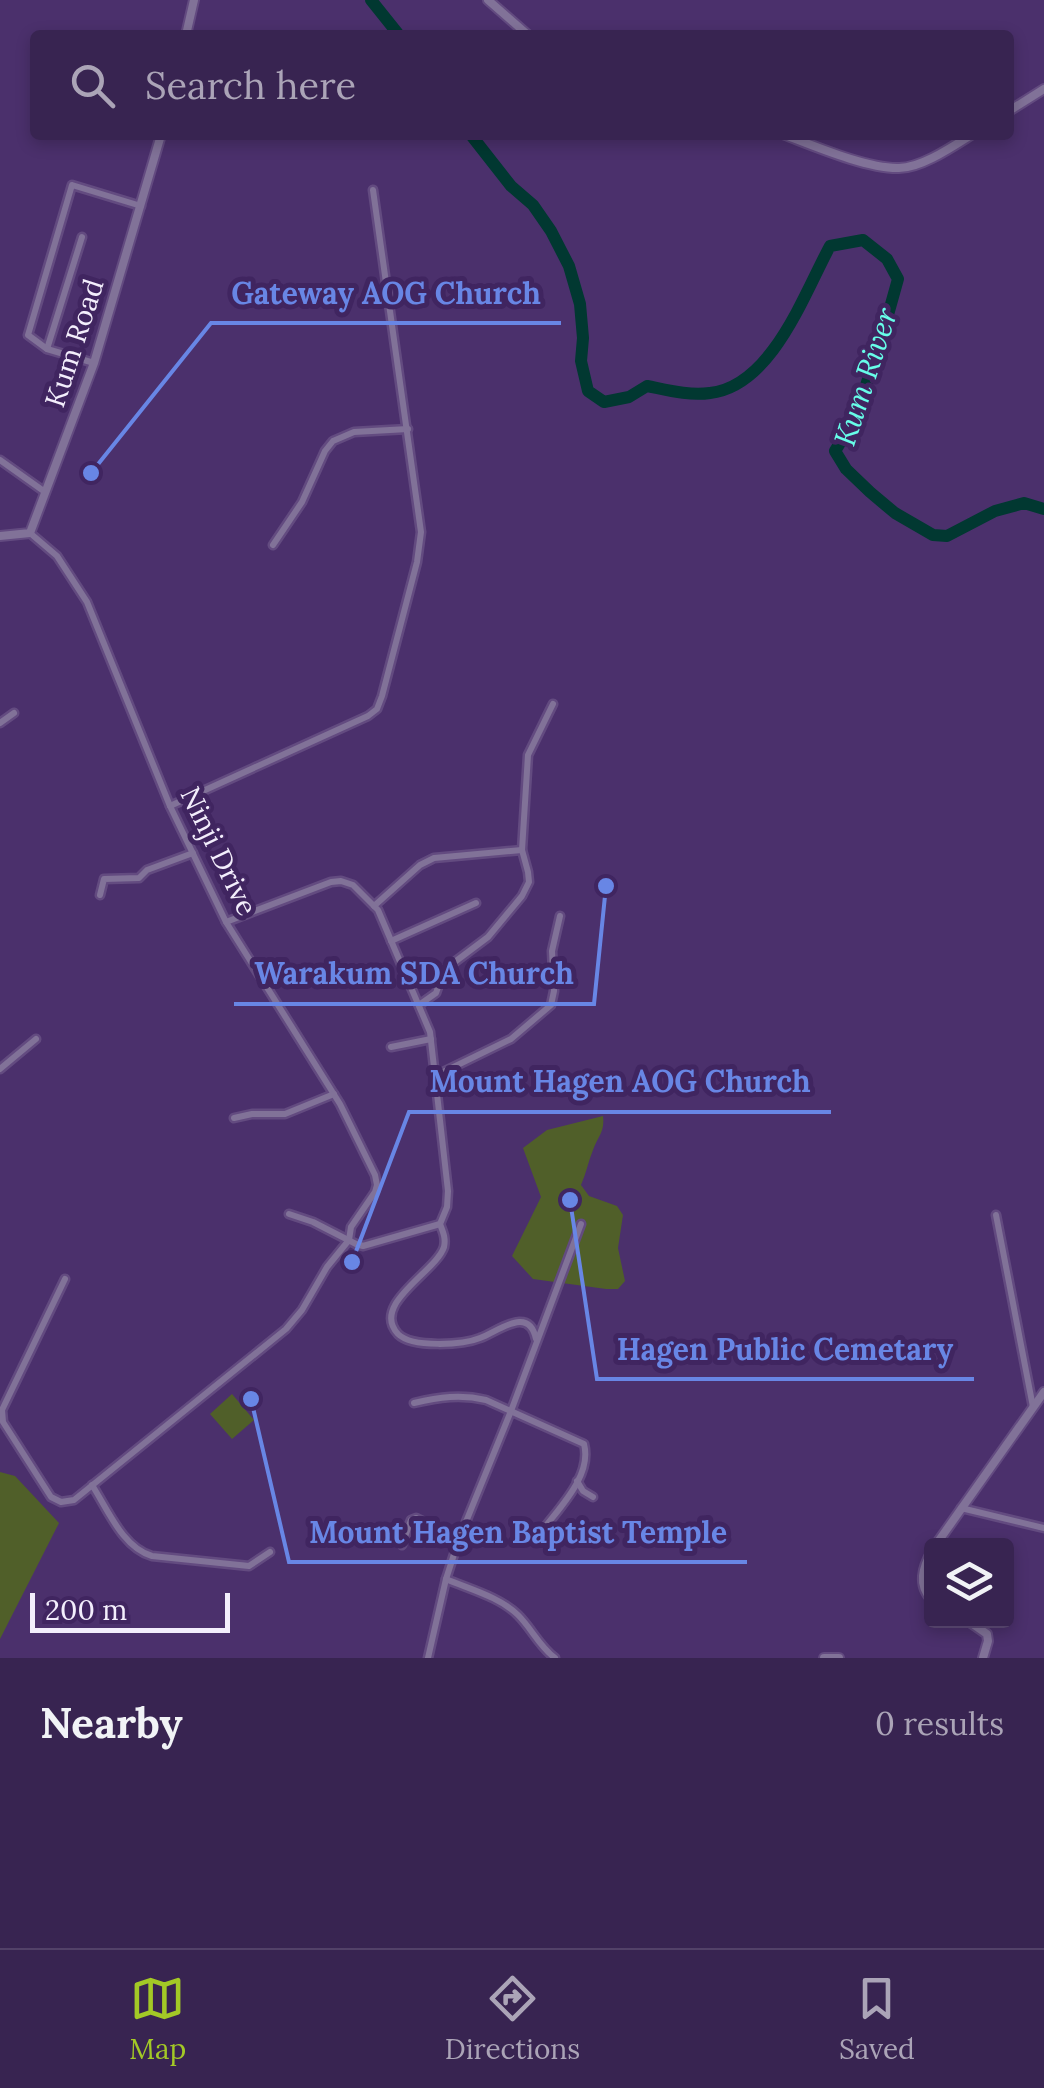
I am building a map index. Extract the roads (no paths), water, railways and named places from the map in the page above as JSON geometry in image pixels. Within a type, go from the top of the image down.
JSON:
[{"type":"street","points":[[187,30],[194,0]]},
{"type":"street","points":[[488,0],[522,30]]},
{"type":"street","points":[[1014,108],[1044,90]]},
{"type":"street","name":"Kum Road","points":[[30,533],[94,363],[161,140]]},
{"type":"street","points":[[799,140],[851,158],[902,169],[962,140]]},
{"type":"street","points":[[94,363],[47,349],[28,335],[72,186],[142,206]]},
{"type":"street","points":[[170,806],[357,722],[377,709],[382,696],[420,546],[408,429],[373,190]]},
{"type":"street","points":[[47,349],[82,237]]},
{"type":"street","points":[[273,545],[302,502],[333,441],[354,432],[408,429]]},
{"type":"street","points":[[0,460],[46,493]]},
{"type":"street","points":[[0,536],[30,533]]},
{"type":"street","name":"Ninji Drive","points":[[30,533],[57,556],[87,602],[170,806],[226,922],[334,1094],[377,1184],[351,1226],[349,1240],[286,1329],[92,1485]]},
{"type":"street","points":[[419,1005],[436,993],[444,970],[488,937],[522,896],[528,882],[522,850],[528,755],[553,704]]},
{"type":"street","points":[[0,723],[14,713]]},
{"type":"street","points":[[374,906],[434,858],[522,850]]},
{"type":"street","points":[[100,895],[104,879],[139,878],[148,870],[193,853]]},
{"type":"street","points":[[226,922],[341,880],[353,885],[374,906],[419,1005],[430,1039],[448,1191],[440,1224],[445,1240],[443,1250],[397,1300],[393,1326],[410,1341],[466,1342],[520,1322],[534,1330],[536,1341]]},
{"type":"street","points":[[391,941],[476,903]]},
{"type":"street","points":[[435,1076],[511,1040],[551,1005],[552,951],[560,916]]},
{"type":"street","points":[[0,1069],[36,1039]]},
{"type":"street","points":[[391,1047],[430,1039]]},
{"type":"street","points":[[234,1118],[284,1114],[334,1094]]},
{"type":"street","points":[[288,1214],[364,1246],[440,1224]]},
{"type":"street","points":[[996,1216],[1033,1407]]},
{"type":"street","points":[[428,1658],[459,1540],[580,1224]]},
{"type":"street","points":[[65,1278],[2,1410],[3,1422],[51,1497],[60,1502],[74,1500],[92,1485],[130,1544],[152,1556],[249,1566],[270,1552]]},
{"type":"street","points":[[940,1538],[1044,1392]]},
{"type":"street","points":[[414,1403],[470,1396],[584,1444],[585,1462],[577,1481],[545,1527]]},
{"type":"street","points":[[577,1481],[593,1497]]},
{"type":"street","points":[[960,1508],[1044,1528]]},
{"type":"street","points":[[402,1544],[410,1520],[416,1518],[459,1540]]},
{"type":"street","points":[[924,1565],[924,1591]]},
{"type":"street","points":[[446,1578],[518,1614],[543,1649],[555,1658]]},
{"type":"street","points":[[978,1628],[987,1634],[988,1642],[982,1658]]},
{"type":"street","points":[[824,1658],[839,1658]]},
{"type":"waterway","name":"Kum River","points":[[371,0],[395,30]]},
{"type":"waterway","name":"Kum River","points":[[475,140],[511,186],[533,205],[569,266],[580,304],[581,361],[588,391],[604,402],[629,397],[647,386],[694,394],[732,387],[751,374],[784,335],[830,246],[863,240],[887,259],[898,279],[856,417],[835,451],[846,469],[895,513],[933,535],[947,536],[995,511],[1024,503],[1044,509]]},
{"type":"place","name":"Gateway AOG Church","points":[[91,473]]},
{"type":"place","name":"Warakum SDA Church","points":[[606,886]]},
{"type":"place","name":"Hagen Public Cemetary","points":[[570,1200]]},
{"type":"place","name":"Mount Hagen AOG Church","points":[[352,1262]]},
{"type":"place","name":"Mount Hagen Baptist Temple","points":[[251,1399]]}]
